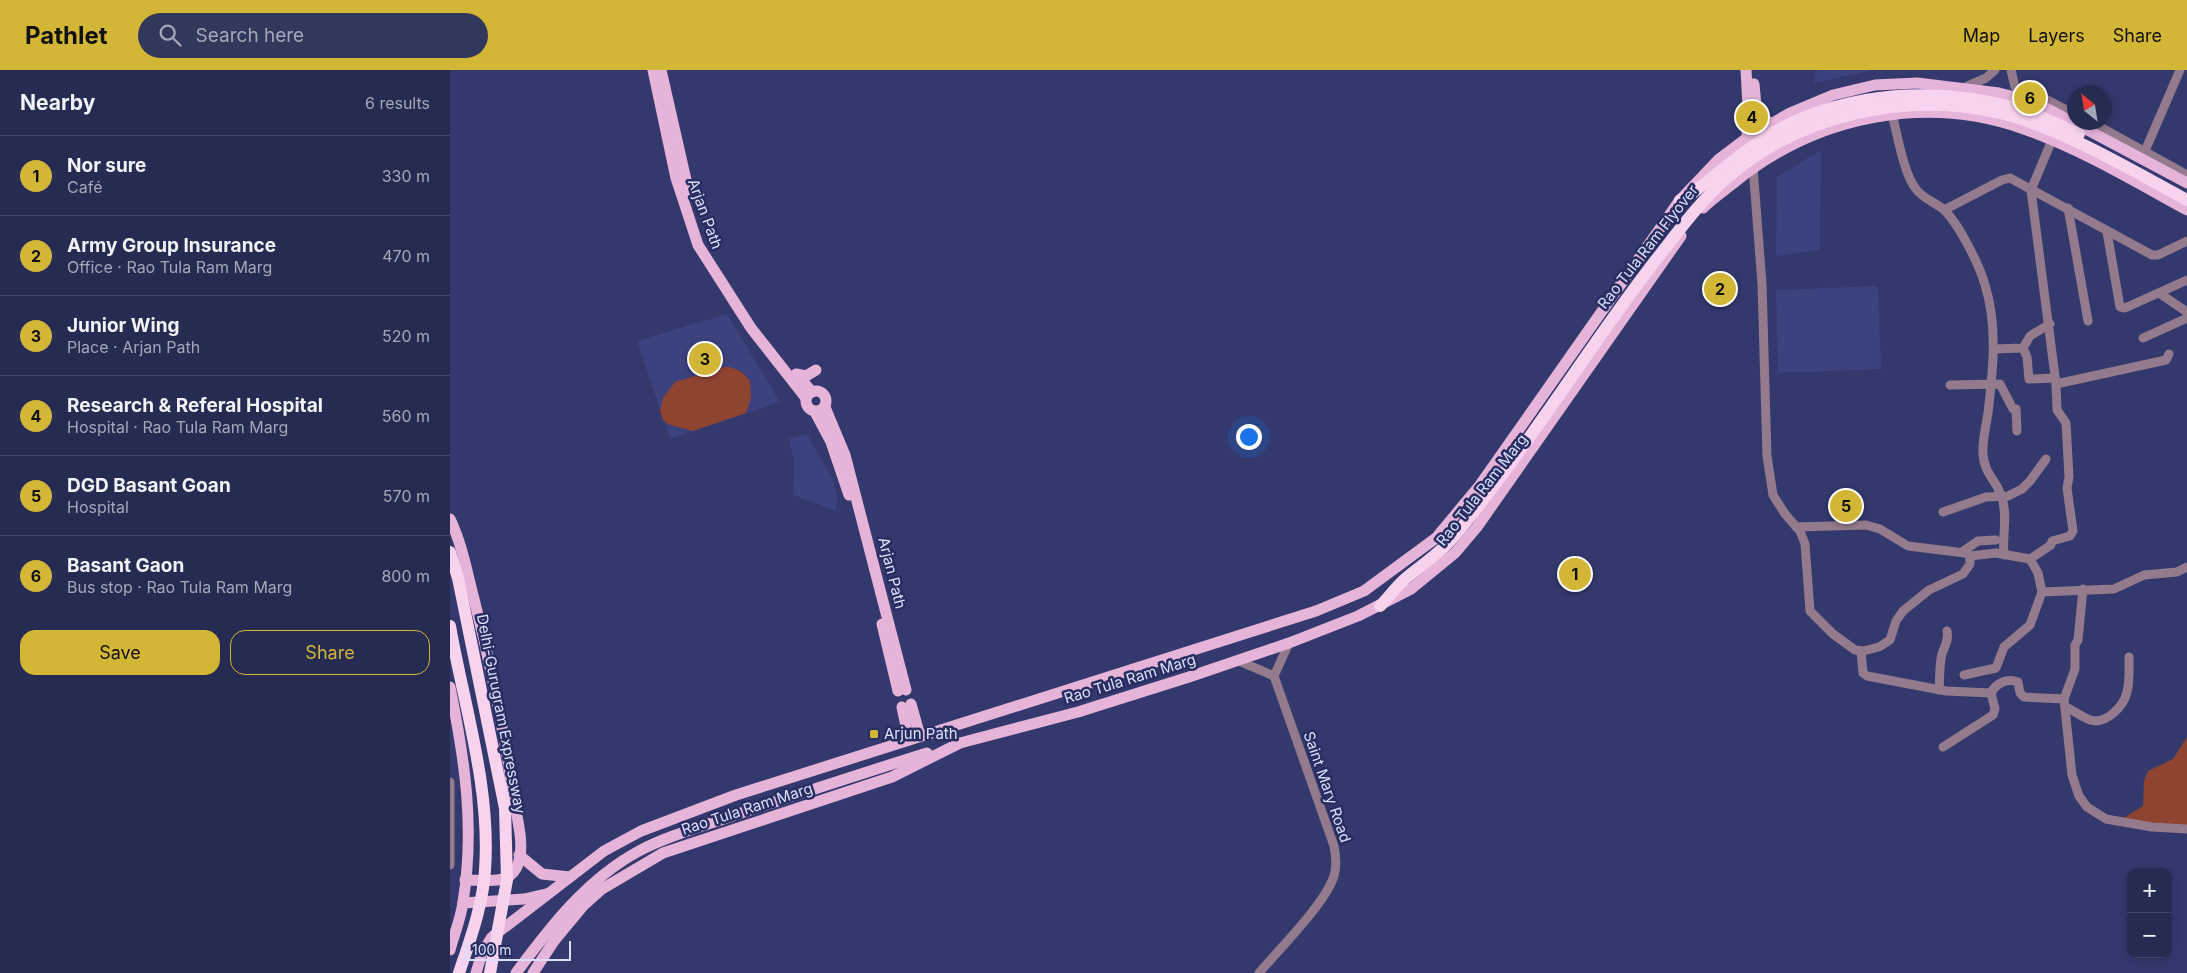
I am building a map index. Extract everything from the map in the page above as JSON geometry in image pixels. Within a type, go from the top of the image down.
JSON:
[{"type":"highway","name":"Rao Tula Ram Flyover","points":[[1680,200],[1754,145],[1796,121],[1857,102],[1889,96],[1930,94],[1968,98],[2021,109],[2081,136],[2187,192]]},
{"type":"highway","name":"Rao Tula Ram Flyover","points":[[1380,606],[1404,580],[1426,564],[1447,544],[1490,492],[1643,278],[1706,197],[1730,175],[1785,140],[1844,116],[1875,109],[1902,106],[1964,107],[2001,114],[2078,143],[2187,200]]},
{"type":"highway","name":"Delhi-Gurugram Expressway","points":[[450,552],[458,578],[505,808],[507,880],[490,973]]},
{"type":"highway","points":[[450,626],[485,805],[486,871],[475,926],[459,973]]},
{"type":"main road","name":"Arjan Path","points":[[653,70],[676,178],[698,245],[751,328],[809,395]]},
{"type":"main road","name":"Arjan Path","points":[[661,70],[684,174],[702,238],[721,272],[796,374],[809,395]]},
{"type":"main road","points":[[1746,70],[1752,108],[1762,118],[1772,124]]},
{"type":"main road","points":[[1747,138],[1752,108],[1753,70]]},
{"type":"main road","points":[[1910,113],[1919,109],[1925,103],[1925,92],[1915,83]]},
{"type":"main road","name":"Rao Tula Ram Marg","points":[[476,973],[482,953],[492,937],[604,851],[641,831],[679,815],[914,738],[1316,611],[1357,595],[1381,580],[1436,538],[1480,485],[1680,200],[1718,160],[1747,138],[1790,113],[1833,95],[1876,86],[1915,83],[1977,90],[2026,100],[2110,141],[2187,183]]},
{"type":"main road","points":[[1971,117],[1977,90]]},
{"type":"main road","name":"Rao Tula Ram Marg","points":[[533,973],[554,941],[583,906],[602,889],[631,870],[663,853],[892,777],[960,743],[1078,712],[1289,643],[1380,606],[1411,590],[1433,573],[1460,546],[1502,494],[1686,228],[1705,206],[1753,167],[1810,135],[1848,122],[1892,114],[1931,112],[2007,124],[2052,140],[2090,158],[2187,210]]},
{"type":"main road","points":[[796,374],[806,376],[816,370]]},
{"type":"main road","points":[[818,391],[824,394],[827,402],[820,410],[808,407],[809,395],[818,391]]},
{"type":"main road","name":"Arjan Path","points":[[820,410],[845,454],[902,690]]},
{"type":"main road","points":[[450,519],[457,535],[483,634],[509,766],[520,840],[518,864],[512,875],[503,879],[465,880]]},
{"type":"main road","points":[[450,687],[462,748],[469,803],[463,904],[450,950]]},
{"type":"main road","points":[[906,706],[914,738]]},
{"type":"main road","points":[[516,973],[561,915],[585,891],[640,851],[686,832],[819,787],[960,743]]},
{"type":"main road","points":[[519,855],[542,874],[570,876]]},
{"type":"main road","points":[[463,904],[524,899],[550,893]]},
{"type":"street","points":[[1963,88],[1986,78],[1995,70]]},
{"type":"street","points":[[2011,70],[2015,87],[2026,100]]},
{"type":"street","points":[[2145,151],[2180,70]]},
{"type":"street","points":[[2028,88],[2067,110]]},
{"type":"street","points":[[1892,114],[1913,184],[1921,195],[1944,210],[1954,223],[1973,256],[1986,286],[1994,330],[1994,349],[1982,454],[1987,473],[2002,496],[2006,516],[2004,555]]},
{"type":"street","points":[[2106,130],[2187,175]]},
{"type":"street","points":[[1796,527],[1866,525],[1880,529],[1908,546],[1966,554],[1996,553],[2030,559],[2051,545],[2052,541],[2070,536],[2072,531],[2067,488],[2069,477],[2066,423],[2057,410],[2050,324],[2031,190],[2052,140]]},
{"type":"street","points":[[1753,167],[1762,284],[1767,456],[1773,495],[1806,544],[1810,611],[1833,634],[1855,650],[1861,651],[1879,647],[1887,643],[1892,635],[1898,615],[1902,611],[1928,590],[1963,574],[1970,564],[1966,554]]},
{"type":"street","points":[[1944,210],[2006,178],[2014,179],[2031,190],[2068,208],[2106,232],[2155,255],[2187,241]]},
{"type":"street","points":[[2068,208],[2088,321]]},
{"type":"street","points":[[2106,232],[2120,307],[2124,308],[2187,280]]},
{"type":"street","points":[[2158,293],[2187,312]]},
{"type":"street","points":[[2143,338],[2187,318]]},
{"type":"street","points":[[2050,324],[2030,336],[2023,348],[2029,378],[2056,381],[2166,360],[2170,354]]},
{"type":"street","points":[[1994,349],[2023,348]]},
{"type":"street","points":[[1950,385],[2000,384],[2013,409],[2016,409],[2017,431]]},
{"type":"street","points":[[1943,512],[1986,497],[2008,496],[2030,481],[2046,460]]},
{"type":"street","points":[[1966,554],[1978,541],[1996,540]]},
{"type":"street","points":[[1964,675],[1996,668],[2004,647],[2030,625],[2042,592],[2038,573],[2030,559]]},
{"type":"street","points":[[2042,592],[2114,589],[2144,575],[2177,572],[2187,567]]},
{"type":"street","points":[[2083,589],[2078,640],[2075,645],[2075,669],[2065,703],[2074,787],[2087,807],[2106,819],[2152,827],[2187,829]]},
{"type":"street","points":[[1939,690],[1940,667],[1948,638],[1947,631]]},
{"type":"street","points":[[1239,660],[1274,676],[1289,643]]},
{"type":"street","points":[[1861,651],[1863,672],[1867,676],[1939,690],[1991,693]]},
{"type":"street","points":[[1991,693],[1999,683],[2015,680],[2018,682],[2020,693],[2024,696],[2065,703],[2091,720],[2097,721],[2112,714],[2122,704],[2128,691],[2129,657]]},
{"type":"street","name":"Saint Mary Road","points":[[1259,973],[1323,897],[1332,881],[1336,865],[1334,846],[1274,676]]},
{"type":"street","points":[[1943,747],[1993,715],[1995,709],[1991,693]]},
{"type":"street","points":[[450,782],[450,865]]},
{"type":"shaded area","points":[[1817,70],[1874,70],[1814,83]]},
{"type":"shaded area","points":[[1821,150],[1820,250],[1776,256],[1777,177]]},
{"type":"shaded area","points":[[1878,286],[1881,369],[1778,373],[1776,290]]},
{"type":"shaded area","points":[[727,314],[780,402],[670,439],[637,341]]},
{"type":"shaded area","points":[[724,367],[739,371],[750,381],[751,398],[746,413],[693,431],[670,425],[663,420],[660,411],[663,398],[675,382]]},
{"type":"shaded area","points":[[807,434],[833,480],[837,496],[836,511],[793,495],[794,460],[789,439]]},
{"type":"shaded area","points":[[2187,737],[2187,833],[2122,819],[2143,806],[2144,781],[2148,771],[2173,759]]},
{"type":"place","name":"Basant Gaon","points":[[2030,98]]},
{"type":"place","name":"Research & Referal Hospital","points":[[1752,117]]},
{"type":"place","name":"Army Group Insurance","points":[[1720,289]]},
{"type":"place","name":"Junior Wing","points":[[705,359]]},
{"type":"place","name":"DGD Basant Goan","points":[[1846,506]]},
{"type":"place","name":"Nor sure","points":[[1575,574]]},
{"type":"place","name":"Arjun Path","points":[[874,734]]}]
